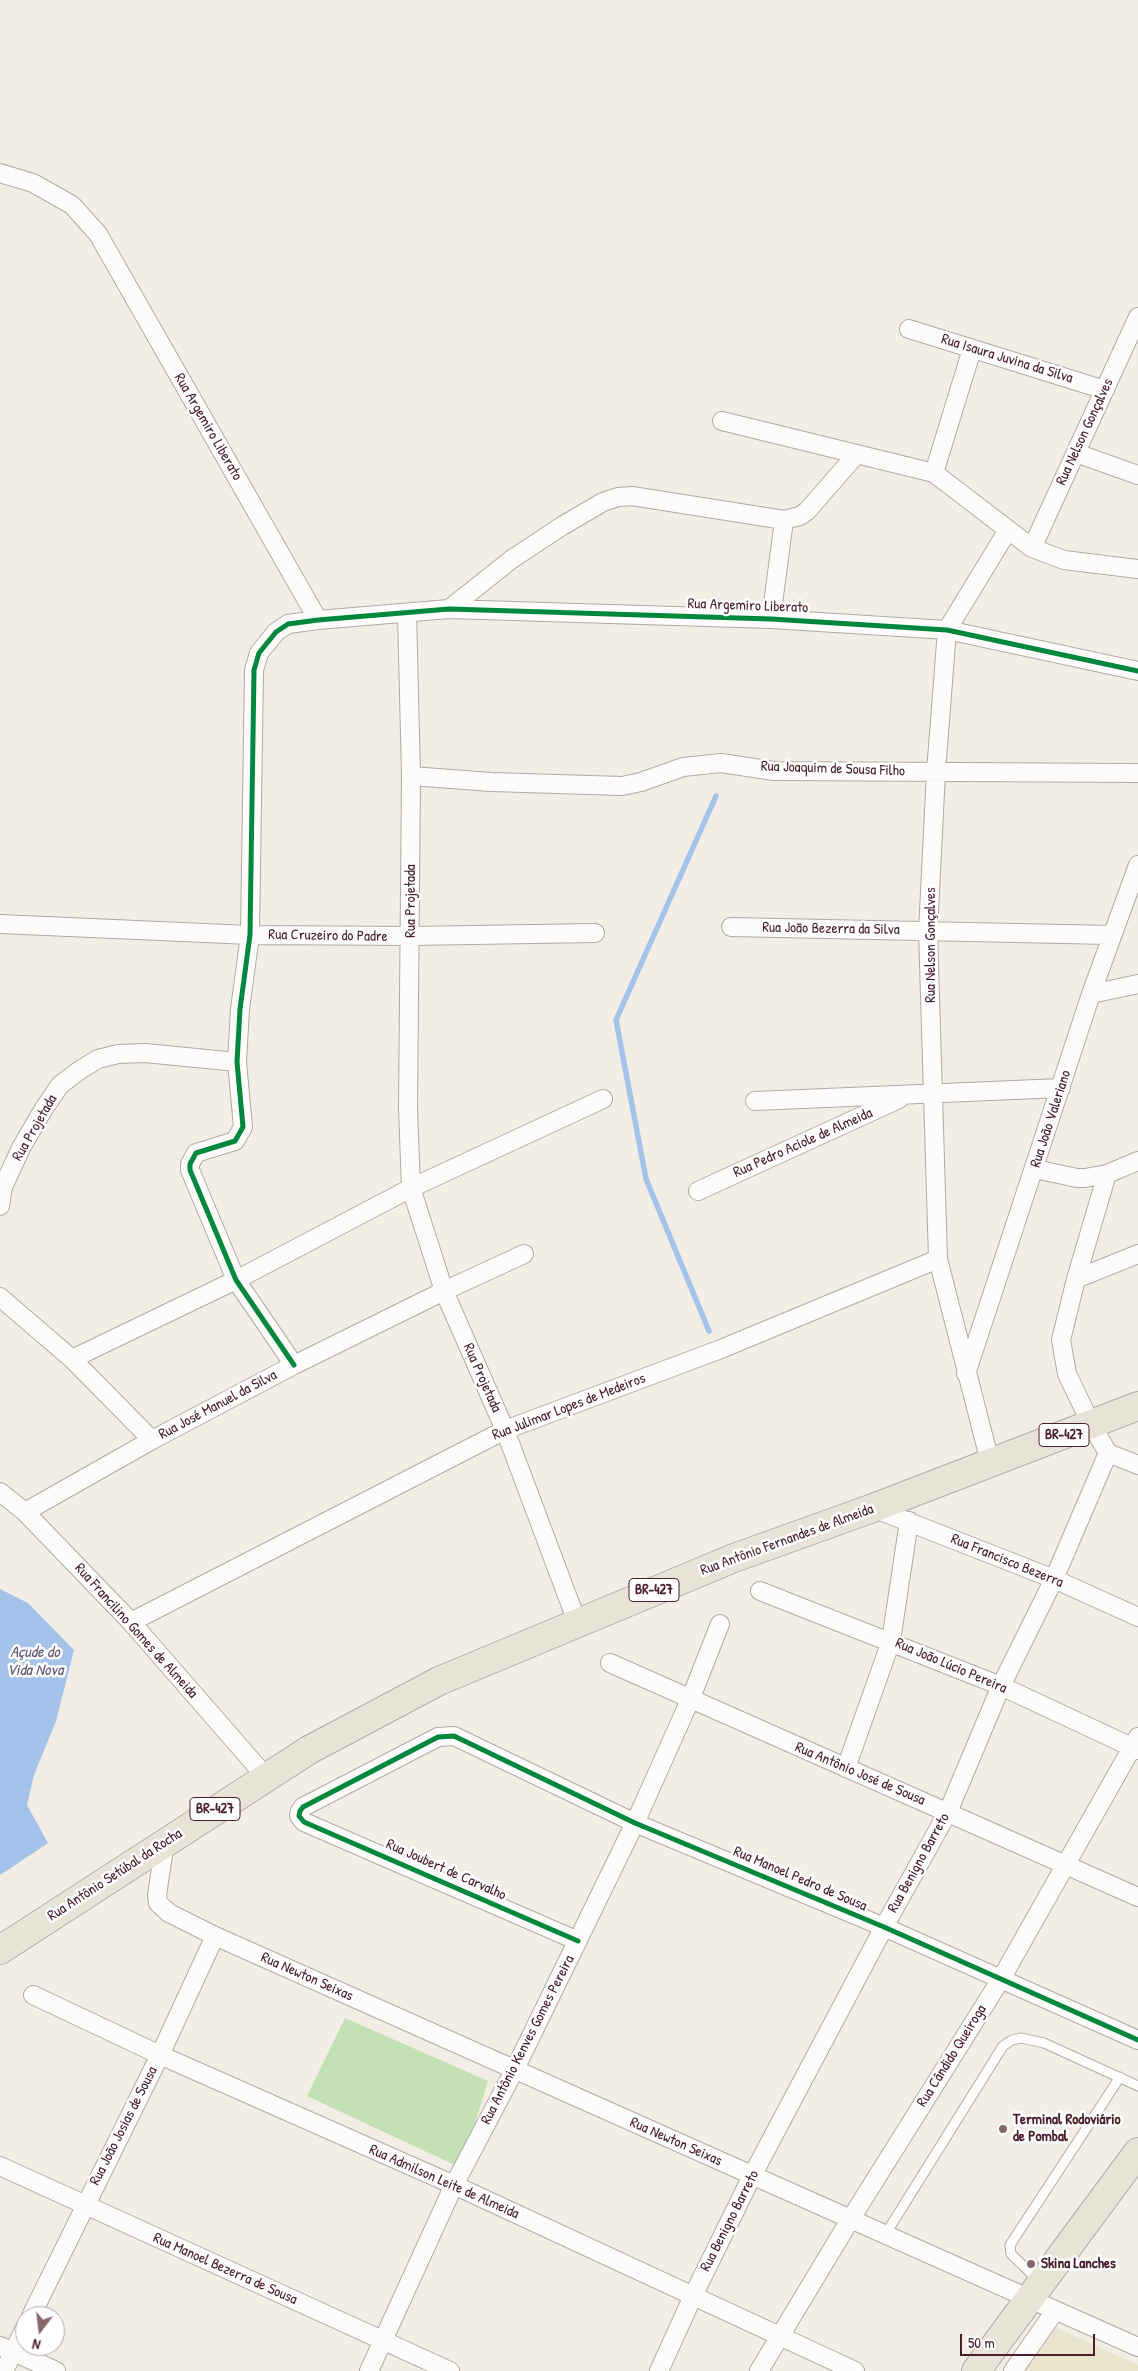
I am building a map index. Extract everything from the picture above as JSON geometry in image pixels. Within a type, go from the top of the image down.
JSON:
[{"type":"highway","name":"Rua Antônio Fernandes de Almeida","points":[[439,1681],[734,1558],[874,1508],[1138,1406]]},
{"type":"highway","name":"Rua Antônio Setúbal da Rocha","points":[[0,1950],[309,1750],[439,1681]]},
{"type":"highway","points":[[976,2371],[1138,2152]]},
{"type":"street","name":"Rua Argemiro Liberato","points":[[0,173],[33,184],[72,205],[98,234],[318,620]]},
{"type":"street","name":"Rua Nelson Gonçalves","points":[[1032,548],[1138,317]]},
{"type":"street","name":"Rua Isaura Juvina da Silva","points":[[910,329],[1105,390]]},
{"type":"street","points":[[934,473],[972,349]]},
{"type":"street","points":[[722,421],[934,473],[1032,548],[1064,560],[1138,570]]},
{"type":"street","points":[[1076,452],[1138,475]]},
{"type":"street","points":[[449,609],[512,559],[603,502],[618,497],[632,496],[784,520],[800,516],[807,511],[856,455]]},
{"type":"street","points":[[771,619],[784,520]]},
{"type":"street","name":"Rua Nelson Gonçalves","points":[[990,1462],[938,1259],[928,931],[936,772],[947,630],[1008,530]]},
{"type":"street","name":"Rua Argemiro Liberato","points":[[236,1280],[190,1170],[190,1164],[196,1153],[225,1146],[235,1141],[243,1127],[237,1062],[240,1009],[250,935],[254,670],[259,653],[276,632],[288,624],[318,620],[449,609],[771,619],[947,630],[1138,671]]},
{"type":"street","name":"Rua Projetada","points":[[407,613],[411,776],[408,1109],[411,1188],[444,1291],[505,1430],[577,1622]]},
{"type":"street","name":"Rua Joaquim de Sousa Filho","points":[[411,776],[491,782],[609,786],[641,782],[683,767],[721,763],[774,771],[1138,773]]},
{"type":"street","name":"Rua João Valeriano","points":[[966,1374],[1091,994],[1138,865]]},
{"type":"street","name":"Rua Cruzeiro do Padre","points":[[0,924],[250,935],[411,936],[595,933]]},
{"type":"street","name":"Rua Joāo Bezerra da Silva","points":[[731,927],[1111,935]]},
{"type":"street","points":[[1091,994],[1138,984]]},
{"type":"street","name":"Rua Projetada","points":[[0,1206],[3,1187],[21,1148],[43,1110],[60,1085],[98,1058],[118,1054],[145,1053],[237,1062]]},
{"type":"street","name":"Rua Pedro Aciole de Almeida","points":[[755,1101],[1061,1088]]},
{"type":"street","name":"Rua Pedro Aciole de Almeida","points":[[698,1191],[909,1095]]},
{"type":"street","points":[[72,1359],[236,1280],[411,1188],[603,1098]]},
{"type":"street","points":[[1035,1169],[1077,1178],[1106,1174],[1138,1161]]},
{"type":"street","points":[[1106,1174],[1060,1340],[1067,1374],[1091,1424],[1108,1453],[1138,1465]]},
{"type":"street","name":"Rua José Manuel da Silva","points":[[25,1512],[152,1440],[294,1364],[524,1254]]},
{"type":"street","points":[[1076,1279],[1138,1254]]},
{"type":"street","name":"Rua Julimar Lopes de Medeiros","points":[[131,1622],[505,1430],[721,1349],[938,1259]]},
{"type":"street","points":[[236,1280],[294,1364]]},
{"type":"street","points":[[0,1297],[72,1359],[152,1440]]},
{"type":"street","name":"Rua Benigno Barreto","points":[[659,2371],[693,2296],[752,2176],[884,1927],[948,1812],[1001,1686],[1054,1579],[1108,1453]]},
{"type":"street","name":"Rua Francilino Gomes de Almeida","points":[[0,1492],[25,1512],[131,1622],[266,1777]]},
{"type":"street","name":"Rua Francisco Bezerra","points":[[874,1508],[1054,1579],[1138,1617]]},
{"type":"street","points":[[846,1768],[891,1641],[910,1521]]},
{"type":"street","name":"Rua João Lúcio Pereira","points":[[760,1591],[891,1641],[1001,1686],[1136,1745]]},
{"type":"street","name":"Rua Antônio Kenves Gomes Pereira","points":[[369,2371],[454,2185],[516,2069],[635,1823],[690,1700],[720,1624]]},
{"type":"street","name":"Rua Antônio José de Sousa","points":[[610,1663],[1138,1897]]},
{"type":"street","name":"Rua Manoel Pedro de Sousa","points":[[454,1736],[635,1823],[884,1927],[1138,2040]]},
{"type":"street","name":"Rua Joubert de Carvalho","points":[[454,1736],[438,1737],[303,1807],[300,1816],[304,1822],[578,1942]]},
{"type":"street","name":"Rua Cândido Queiroga","points":[[760,2371],[850,2220],[1001,1979],[1136,1745]]},
{"type":"street","name":"Rua Newton Seixas","points":[[165,1842],[157,1895],[158,1903],[169,1913],[215,1936],[850,2220],[1035,2292],[1056,2311],[1138,2347]]},
{"type":"street","name":"Rua João Josias de Sousa","points":[[36,2306],[84,2205],[160,2055],[215,1936]]},
{"type":"street","name":"Rua Admilson Leite de Almeida","points":[[33,1995],[160,2055],[454,2185],[854,2371]]},
{"type":"street","name":"Rua Manoel Bezerra de Sousa","points":[[0,2166],[450,2371]]},
{"type":"street","points":[[1013,2371],[1056,2311]]},
{"type":"street","points":[[4,2371],[7,2349],[56,2371]]},
{"type":"lane","points":[[885,2235],[1003,2046],[1012,2040],[1021,2038],[1044,2043],[1138,2086]]},
{"type":"lane","points":[[1035,2292],[1011,2254],[1010,2245],[1120,2077]]},
{"type":"shaded area","points":[[1054,2327],[1138,2365],[1138,2371],[1023,2371]]},
{"type":"green space","points":[[345,2018],[488,2081],[461,2168],[307,2096]]},
{"type":"water","name":"Açude do Vida Nova","points":[[0,1589],[28,1603],[74,1650],[56,1721],[34,1775],[27,1805],[48,1843],[0,1875]]},
{"type":"waterway","points":[[709,1331],[646,1179],[616,1020],[716,796]]},
{"type":"cycle path","points":[[294,1365],[236,1280],[190,1170],[190,1164],[196,1153],[235,1141],[243,1127],[237,1062],[240,1009],[250,935],[254,670],[259,653],[276,632],[288,624],[318,620],[449,609],[771,619],[947,630],[1138,671]]},
{"type":"cycle path","points":[[578,1941],[304,1822],[299,1816],[300,1811],[303,1807],[438,1737],[454,1736],[635,1823],[884,1927],[1138,2040]]},
{"type":"place","name":"Terminal Rodoviário de Pombal","points":[[1003,2129]]},
{"type":"place","name":"Skina Lanches","points":[[1031,2264]]}]
